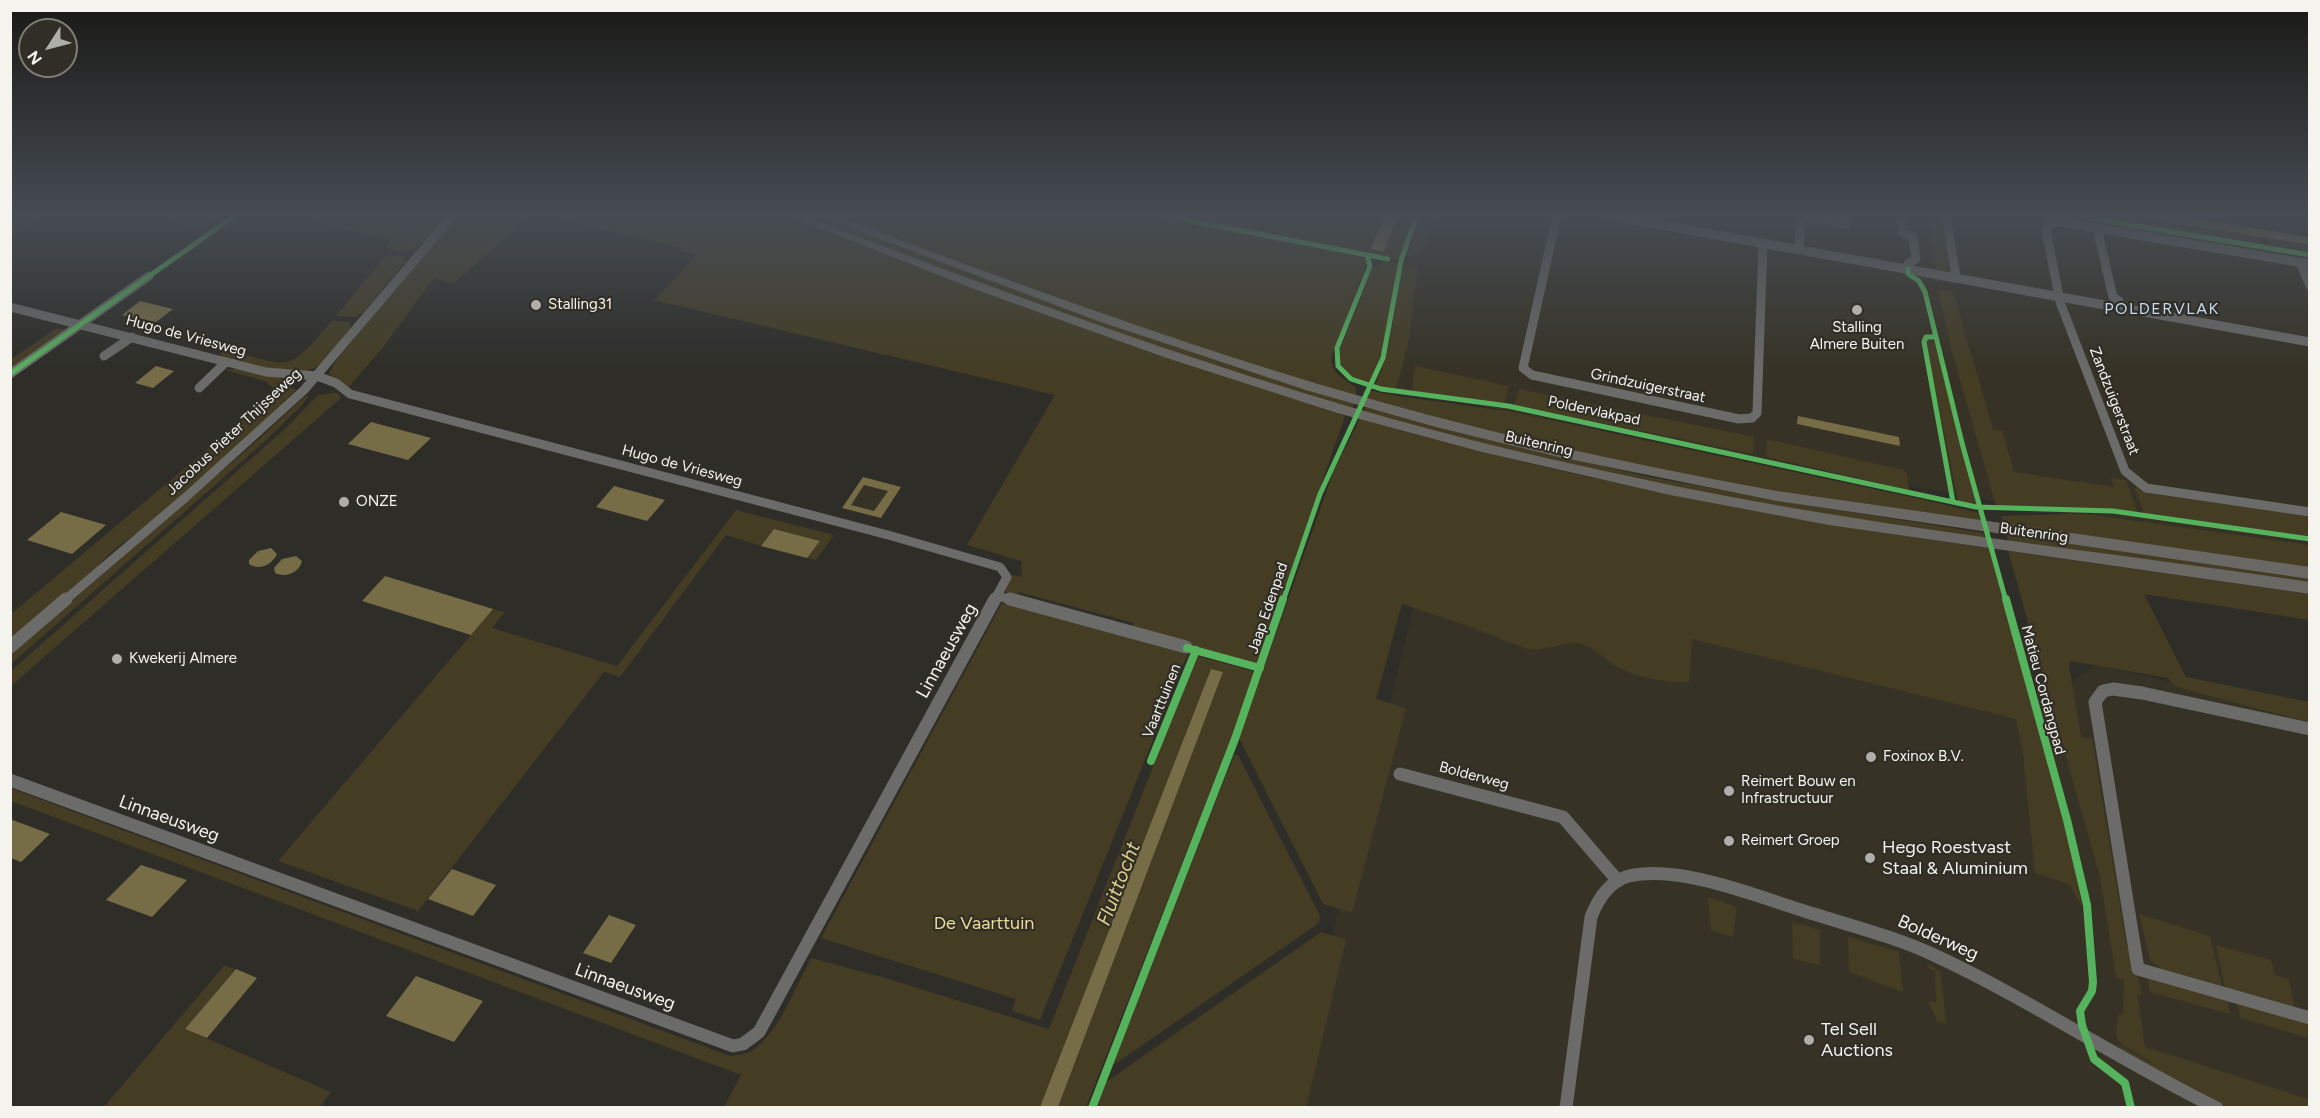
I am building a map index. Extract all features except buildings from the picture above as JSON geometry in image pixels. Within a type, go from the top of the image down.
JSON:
[{"type":"highway","name":"Buitenring","points":[[932,267],[1085,324],[1253,382],[1353,413],[1484,448],[1672,491],[1791,513],[2050,553],[2228,575],[2310,588]]},
{"type":"highway","name":"Buitenring","points":[[967,267],[1192,348],[1356,400],[1455,427],[1603,462],[1778,496],[2011,532],[2310,573]]},
{"type":"street","name":"Jacobus Pieter Thijsseweg","points":[[10,647],[231,458],[317,376],[409,267]]},
{"type":"street","name":"Grindzuigerstraat","points":[[1545,267],[1523,368],[1525,372],[1738,419],[1752,418],[1757,413],[1762,267]]},
{"type":"street","points":[[1898,267],[2310,342]]},
{"type":"street","points":[[1954,267],[1956,277]]},
{"type":"street","name":"Zandzuigerstraat","points":[[2054,267],[2059,296],[2124,471],[2134,482],[2146,488],[2310,512]]},
{"type":"street","points":[[2107,267],[2114,297],[2119,301],[2121,307]]},
{"type":"street","points":[[2302,267],[2310,286]]},
{"type":"street","points":[[10,374],[149,276]]},
{"type":"street","name":"Hugo de Vriesweg","points":[[10,307],[266,372],[279,374],[292,372],[317,376],[334,382],[350,394],[987,564],[1003,569],[1006,580]]},
{"type":"street","points":[[104,356],[132,337]]},
{"type":"street","points":[[199,388],[226,362]]},
{"type":"street","name":"Linnaeusweg","points":[[10,780],[733,1046],[743,1044],[759,1032],[809,944],[1006,580]]},
{"type":"street","name":"Linnaeusweg","points":[[998,596],[1186,647]]},
{"type":"street","points":[[2310,729],[2142,693],[2113,690],[2103,692],[2095,702],[2138,969],[2310,1018]]},
{"type":"street","name":"Bolderweg","points":[[1400,774],[1563,817],[1617,881],[1647,874],[1694,879],[1880,933],[1918,948],[1983,980],[2186,1093],[2217,1107]]},
{"type":"street","points":[[1566,1107],[1591,917],[1600,896],[1617,881]]},
{"type":"shaded area","points":[[1404,267],[2309,267],[2309,559],[1367,385]]},
{"type":"shaded area","points":[[140,301],[173,309],[156,322],[122,315]]},
{"type":"shaded area","points":[[156,366],[174,371],[153,388],[135,383]]},
{"type":"shaded area","points":[[1798,416],[1899,437],[1900,446],[1797,424]]},
{"type":"shaded area","points":[[371,422],[431,438],[408,460],[348,444]]},
{"type":"shaded area","points":[[863,477],[901,487],[881,518],[842,508]],"holes":[[[864,485],[888,491],[874,511],[851,505]]]},
{"type":"shaded area","points":[[864,485],[888,491],[874,512],[850,505]]},
{"type":"shaded area","points":[[614,486],[665,500],[647,521],[596,507]]},
{"type":"shaded area","points":[[61,512],[106,525],[72,554],[27,540]]},
{"type":"shaded area","points":[[774,529],[820,541],[807,558],[761,546]]},
{"type":"shaded area","points":[[271,548],[277,554],[269,564],[257,567],[249,564],[249,560],[258,551]]},
{"type":"shaded area","points":[[296,556],[302,561],[298,569],[283,575],[275,573],[274,568],[282,559]]},
{"type":"shaded area","points":[[1424,565],[2016,719],[2096,665],[2309,713],[2309,1107],[1289,1108]]},
{"type":"shaded area","points":[[385,576],[493,609],[471,635],[362,601]]},
{"type":"shaded area","points":[[1211,669],[1223,672],[1058,1107],[1040,1107]]},
{"type":"shaded area","points":[[10,819],[50,834],[21,862],[11,858]]},
{"type":"shaded area","points":[[141,865],[187,880],[152,917],[106,900]]},
{"type":"shaded area","points":[[452,869],[496,885],[473,916],[428,899]]},
{"type":"shaded area","points":[[609,915],[636,925],[611,963],[583,953]]},
{"type":"shaded area","points":[[236,969],[257,978],[207,1038],[185,1029]]},
{"type":"shaded area","points":[[416,976],[483,1001],[454,1042],[386,1016]]},
{"type":"green space","points":[[376,267],[401,267],[364,312],[355,317],[336,316]]},
{"type":"green space","points":[[411,267],[472,267],[454,283],[434,278],[383,347],[349,387],[329,374],[335,362]]},
{"type":"green space","points":[[685,267],[920,267],[1051,316],[1345,416],[1258,664],[1132,630],[1134,623],[1018,592],[1014,598],[1004,591],[1012,575],[1022,577],[1021,561],[967,545],[1055,395],[654,300]]},
{"type":"green space","points":[[939,267],[958,267],[1168,343],[1355,402],[1352,410],[1132,338]]},
{"type":"green space","points":[[975,267],[1365,267],[1331,360],[1334,370],[1356,387],[1356,396],[1184,343]]},
{"type":"green space","points":[[1373,267],[1398,267],[1381,355],[1370,384],[1348,374],[1341,366],[1338,355]]},
{"type":"green space","points":[[1403,267],[1418,268],[1408,345],[1396,389],[1375,386],[1390,341]]},
{"type":"green space","points":[[1935,267],[1948,267],[1949,272],[1947,274],[1935,270]]},
{"type":"green space","points":[[1938,290],[1953,292],[1993,429],[2002,431],[2014,472],[2114,487],[2111,478],[2126,480],[2137,512],[2077,508],[1997,509],[1952,352]]},
{"type":"green space","points":[[332,321],[349,322],[351,329],[326,360],[306,371],[270,370],[224,358],[220,353],[229,348],[228,350],[266,360],[288,362],[306,350]]},
{"type":"green space","points":[[57,328],[66,330],[11,372],[10,360]]},
{"type":"green space","points":[[1928,339],[1934,342],[1977,506],[1958,501],[1926,342]]},
{"type":"green space","points":[[1415,366],[1509,386],[1504,404],[1412,391]]},
{"type":"green space","points":[[240,368],[279,376],[288,386],[296,390],[148,525],[115,549],[94,572],[11,641],[11,614],[277,391],[265,381],[225,370]]},
{"type":"green space","points":[[1519,389],[1754,437],[1753,454],[1514,405]]},
{"type":"green space","points":[[1367,390],[1514,412],[1925,500],[1979,513],[1982,525],[1805,498],[1567,451],[1363,399]]},
{"type":"green space","points":[[338,393],[341,398],[11,686],[11,671],[286,428],[318,395]]},
{"type":"green space","points":[[309,395],[303,404],[263,443],[11,664],[11,653]]},
{"type":"green space","points":[[1366,407],[1644,476],[1811,506],[1984,533],[1986,540],[1859,521],[1615,476],[1363,413]]},
{"type":"green space","points":[[1360,419],[1515,460],[1672,495],[1830,524],[1989,548],[2069,842],[2082,906],[2069,884],[2035,873],[2023,754],[2016,719],[1692,639],[1689,682],[1650,678],[1621,669],[1582,644],[1527,649],[1402,604],[1376,699],[1406,708],[1352,913],[1323,904],[1239,738],[1334,470]]},
{"type":"green space","points":[[1767,439],[1903,470],[1907,473],[1909,490],[1766,457]]},
{"type":"green space","points":[[2137,487],[2152,494],[2309,516],[2309,537],[2144,513],[2135,489]]},
{"type":"green space","points":[[736,510],[834,535],[816,560],[807,558],[820,541],[774,529],[761,546],[726,535],[620,677],[604,672],[418,911],[278,861],[493,609],[505,612],[492,628],[617,666]]},
{"type":"green space","points":[[2073,514],[2309,545],[2309,569],[2004,527],[2001,516]]},
{"type":"green space","points":[[2006,534],[2309,576],[2309,583],[2008,541]]},
{"type":"green space","points":[[2008,551],[2309,594],[2309,620],[2144,594],[2186,677],[2309,702],[2309,722],[2176,687],[2168,678],[2071,661],[2069,665],[2081,737],[2092,739],[2126,942],[2142,995],[2137,994],[2145,1047],[2309,1099],[2309,1107],[2228,1107],[2195,1092],[2124,1053],[2117,1044],[2152,1064],[2123,1045],[2117,1038],[2118,1014],[2123,1015],[2124,980],[2116,977],[2100,877]]},
{"type":"green space","name":"De Vaarttuin","points":[[1002,603],[1009,603],[1188,653],[1040,1020],[1012,1011],[1016,999],[821,938]]},
{"type":"green space","points":[[1197,656],[1253,671],[1254,675],[1237,724],[1086,1107],[1058,1107],[1223,672],[1211,669],[1040,1107],[724,1107],[741,1075],[11,801],[10,788],[730,1056],[753,1050],[772,1031],[811,958],[889,979],[1049,1029]]},
{"type":"green space","points":[[1234,755],[1238,755],[1320,916],[1319,923],[1115,1064],[1113,1063]]},
{"type":"green space","points":[[1708,897],[1737,907],[1733,937],[1711,930]]},
{"type":"green space","points":[[2139,914],[2210,936],[2223,991],[2168,975],[2150,960]]},
{"type":"green space","points":[[1792,922],[1820,930],[1820,965],[1793,959]]},
{"type":"green space","points":[[1321,932],[1346,940],[1306,1107],[1097,1107],[1106,1082]]},
{"type":"green space","points":[[1848,937],[1899,952],[1903,992],[1849,972]]},
{"type":"green space","points":[[2216,945],[2271,960],[2275,975],[2289,979],[2295,1009],[2226,992]]},
{"type":"green space","points":[[1927,964],[1941,972],[1946,1024],[1938,1022],[1928,1001],[1936,1002],[1935,971],[1928,968]]},
{"type":"green space","points":[[224,966],[236,969],[185,1029],[331,1092],[320,1107],[103,1108]]},
{"type":"green space","points":[[2147,978],[2227,999],[2230,1014],[2150,992]]},
{"type":"green space","points":[[2236,1001],[2309,1022],[2309,1038],[2241,1018]]},
{"type":"cycle path","points":[[10,374],[162,267]]},
{"type":"cycle path","name":"Poldervlakpad","points":[[1370,267],[1337,348],[1338,366],[1351,379],[1381,389],[1508,406],[1976,507],[2010,510],[2113,511],[2310,539]]},
{"type":"cycle path","name":"Jaap Edenpad","points":[[1092,1108],[1235,739],[1320,494],[1383,358],[1400,267]]},
{"type":"cycle path","name":"Matieu Cordangpad","points":[[1908,269],[1908,274],[1919,281],[1925,292],[1962,443],[2067,820],[2087,905],[2093,982],[2092,991],[2080,1011],[2082,1025],[2094,1059],[2125,1083],[2131,1108]]},
{"type":"cycle path","points":[[1934,337],[1926,337],[1924,342],[1953,502]]},
{"type":"cycle path","name":"Jaap Edenpad","points":[[1187,648],[1260,668]]},
{"type":"cycle path","name":"Vaarttuinen","points":[[1151,761],[1196,650]]},
{"type":"place","name":"Stalling31","points":[[536,305]]},
{"type":"place","name":"Stalling Almere Buiten","points":[[1857,310]]},
{"type":"place","name":"ONZE","points":[[344,502]]},
{"type":"place","name":"Kwekerij Almere","points":[[117,659]]},
{"type":"place","name":"Foxinox B.V.","points":[[1871,757]]},
{"type":"place","name":"Reimert Bouw en Infrastructuur","points":[[1729,791]]},
{"type":"place","name":"Reimert Groep","points":[[1729,841]]},
{"type":"place","name":"Hego Roestvast Staal & Aluminium","points":[[1870,858]]},
{"type":"place","name":"Tel Sell Auctions","points":[[1809,1040]]},
{"type":"district","name":"POLDERVLAK","points":[[2162,309]]},
{"type":"water label","name":"Fluittocht","points":[[1119,884]]}]
